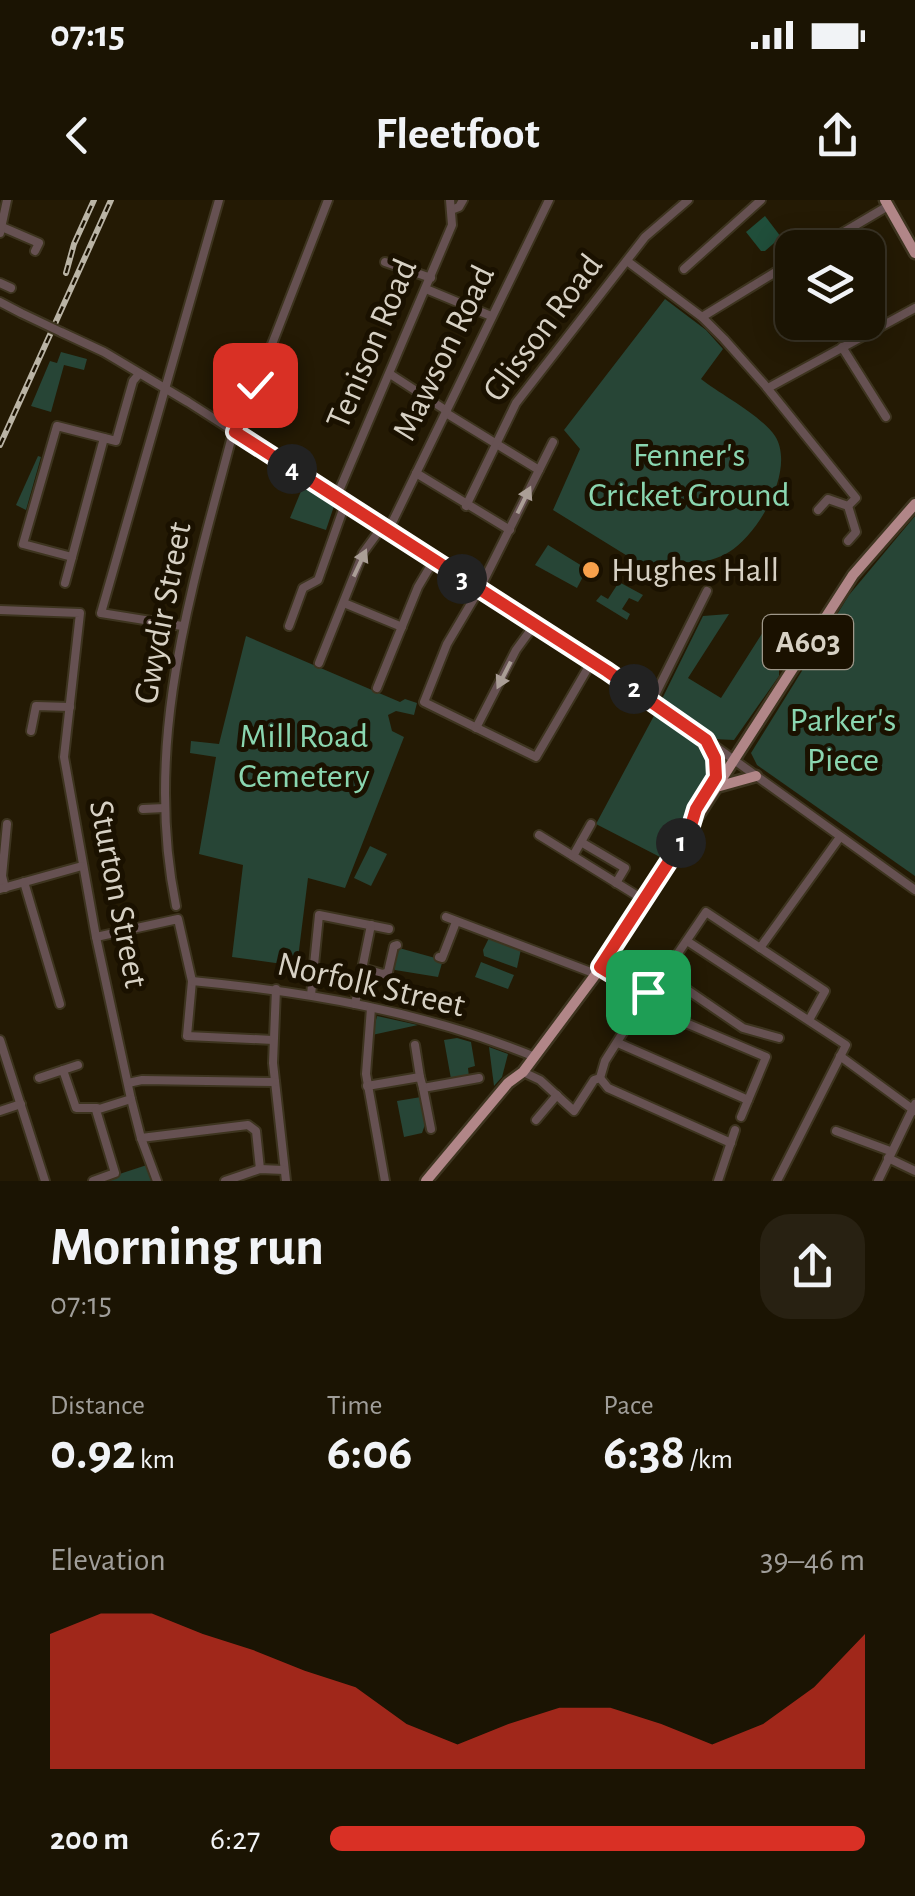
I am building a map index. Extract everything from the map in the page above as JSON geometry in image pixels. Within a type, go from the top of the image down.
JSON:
[{"type":"main road","points":[[886,203],[915,253]]},
{"type":"main road","name":"A603","points":[[734,760],[852,574],[915,504]]},
{"type":"main road","points":[[690,829],[696,809],[716,777],[715,758],[706,740]]},
{"type":"main road","points":[[435,1181],[598,971],[734,760]]},
{"type":"main road","points":[[719,786],[756,776]]},
{"type":"main road","points":[[426,1181],[508,1083],[522,1073]]},
{"type":"street","points":[[7,200],[1,230],[39,243],[36,251]]},
{"type":"street","points":[[182,626],[101,613],[161,389],[219,200]]},
{"type":"street","name":"Gwydir Street","points":[[176,906],[166,852],[166,738],[182,626],[195,566],[235,432],[328,200]]},
{"type":"street","name":"Tenison Road","points":[[336,498],[452,226],[451,205],[459,207],[462,200]]},
{"type":"street","name":"Mawson Road","points":[[319,663],[363,553],[385,529],[416,473],[550,200]]},
{"type":"street","name":"Glisson Road","points":[[466,506],[516,403],[654,227],[688,200]]},
{"type":"street","points":[[684,269],[762,200]]},
{"type":"street","points":[[845,230],[886,203]]},
{"type":"street","points":[[627,261],[702,317],[768,388],[856,498],[848,506]]},
{"type":"street","points":[[385,262],[431,278]]},
{"type":"street","points":[[702,317],[775,272]]},
{"type":"street","points":[[426,288],[491,316]]},
{"type":"street","points":[[0,302],[104,352],[535,624],[652,701],[915,890]]},
{"type":"street","points":[[768,388],[915,308]]},
{"type":"street","points":[[842,347],[886,417]]},
{"type":"street","points":[[390,374],[495,446],[539,470]]},
{"type":"street","points":[[72,557],[22,544],[58,426],[116,441],[133,381],[141,375]]},
{"type":"street","points":[[65,583],[104,438]]},
{"type":"street","points":[[553,442],[447,644],[424,702],[536,757],[592,662]]},
{"type":"street","points":[[416,473],[510,530]]},
{"type":"street","points":[[818,510],[828,499],[848,506]]},
{"type":"street","points":[[289,626],[303,588],[318,580],[346,504]]},
{"type":"street","points":[[848,506],[856,532],[848,542]]},
{"type":"street","points":[[377,688],[418,587],[434,560]]},
{"type":"street","points":[[292,581],[303,588]]},
{"type":"street","points":[[652,701],[707,592]]},
{"type":"street","points":[[344,602],[402,627]]},
{"type":"street","name":"Sturton Street","points":[[0,610],[80,612],[64,757],[82,866],[131,1099],[140,1138],[157,1181]]},
{"type":"street","points":[[476,728],[516,650],[535,624]]},
{"type":"street","points":[[31,731],[36,706],[70,708]]},
{"type":"street","points":[[143,809],[165,808]]},
{"type":"street","points":[[7,824],[2,888],[82,866]]},
{"type":"street","points":[[573,856],[591,824]]},
{"type":"street","points":[[539,835],[644,900]]},
{"type":"street","points":[[760,948],[840,837]]},
{"type":"street","points":[[581,842],[625,868],[616,883]]},
{"type":"street","points":[[24,882],[60,1004]]},
{"type":"street","points":[[306,912],[389,929]]},
{"type":"street","points":[[446,917],[598,971],[643,993],[653,990],[706,912],[825,991],[808,1020]]},
{"type":"street","points":[[311,996],[319,915]]},
{"type":"street","points":[[96,937],[178,919],[192,981],[186,1036],[273,1040]]},
{"type":"street","points":[[439,957],[442,958],[456,922]]},
{"type":"street","points":[[355,1004],[372,925]]},
{"type":"street","points":[[687,941],[846,1045],[777,1181]]},
{"type":"street","points":[[362,968],[388,972],[394,946],[398,945]]},
{"type":"street","points":[[664,974],[744,1028],[779,1038]]},
{"type":"street","name":"Norfolk Street","points":[[192,981],[276,989],[355,1004],[443,1026],[535,1057]]},
{"type":"street","points":[[276,989],[275,1082],[286,1181]]},
{"type":"street","points":[[600,1078],[604,1062],[645,1006],[643,993]]},
{"type":"street","points":[[645,1006],[766,1057],[741,1118]]},
{"type":"street","points":[[371,1008],[368,1086],[385,1181]]},
{"type":"street","points":[[0,1040],[45,1181]]},
{"type":"street","points":[[618,1042],[748,1100]]},
{"type":"street","points":[[415,1045],[431,1128]]},
{"type":"street","points":[[840,1056],[914,1108],[878,1181]]},
{"type":"street","points":[[39,1078],[78,1065]]},
{"type":"street","points":[[63,1070],[76,1108],[97,1108],[131,1099]]},
{"type":"street","points":[[522,1073],[540,1080],[574,1111],[594,1080],[600,1078]]},
{"type":"street","points":[[368,1086],[420,1076]]},
{"type":"street","points":[[423,1088],[479,1078]]},
{"type":"street","points":[[600,1078],[608,1088],[730,1143]]},
{"type":"street","points":[[128,1083],[275,1082]]},
{"type":"street","points":[[536,1120],[557,1095]]},
{"type":"street","points":[[0,1111],[20,1104]]},
{"type":"street","points":[[92,1181],[115,1172],[97,1108]]},
{"type":"street","points":[[140,1138],[248,1124],[254,1127],[260,1169]]},
{"type":"street","points":[[718,1181],[735,1130]]},
{"type":"street","points":[[836,1131],[915,1170]]},
{"type":"street","points":[[226,1181],[260,1169],[284,1170]]},
{"type":"green space","points":[[765,216],[776,230],[775,242],[761,251],[746,232]]},
{"type":"green space","name":"Fenner's Cricket Ground","points":[[665,299],[706,330],[723,349],[701,379],[769,428],[780,450],[781,466],[771,500],[740,543],[708,561],[669,559],[655,573],[553,510],[580,449],[564,430]]},
{"type":"green space","points":[[61,352],[87,359],[84,370],[64,365],[51,412],[31,406],[50,361],[57,363]]},
{"type":"green space","points":[[38,456],[41,457],[26,510],[16,505]]},
{"type":"green space","points":[[304,484],[335,503],[326,530],[290,518]]},
{"type":"green space","name":"Parker's Piece","points":[[915,516],[915,876],[757,765],[751,753],[849,595]]},
{"type":"green space","points":[[548,545],[587,569],[577,588],[535,565]]},
{"type":"green space","points":[[619,582],[643,595],[638,602],[629,598],[622,609],[630,614],[627,620],[596,601],[601,595],[608,599]]},
{"type":"green space","points":[[729,614],[688,678],[721,698],[765,629],[783,626],[791,619],[783,632],[790,637],[779,655],[779,676],[734,740],[714,739],[660,703],[703,616]]},
{"type":"green space","name":"Mill Road Cemetery","points":[[246,636],[400,702],[405,699],[417,703],[414,715],[396,711],[388,715],[392,731],[404,737],[345,888],[308,878],[297,966],[232,957],[243,865],[199,854],[216,757],[190,753],[191,741],[219,744]]},
{"type":"green space","points":[[656,712],[698,747],[709,765],[710,776],[660,857],[596,824]]},
{"type":"green space","points":[[370,846],[387,854],[371,886],[354,878]]},
{"type":"green space","points":[[489,938],[521,949],[517,968],[484,956]]},
{"type":"green space","points":[[395,949],[439,959],[442,963],[438,977],[395,970]]},
{"type":"green space","points":[[481,962],[514,975],[508,989],[475,977]]},
{"type":"green space","points":[[377,1016],[418,1025],[372,1035]]},
{"type":"green space","points":[[444,1040],[471,1042],[475,1066],[468,1068],[469,1077],[451,1079]]},
{"type":"green space","points":[[489,1047],[508,1054],[502,1077],[494,1086]]},
{"type":"green space","points":[[421,1097],[426,1122],[422,1133],[404,1137],[397,1101]]},
{"type":"green space","points":[[150,1164],[158,1181],[98,1181]]},
{"type":"railway","points":[[66,273],[94,200]]},
{"type":"railway","points":[[0,445],[111,200]]},
{"type":"place","name":"Hughes Hall","points":[[591,570]]},
{"type":"route","points":[[255,385],[235,432],[607,671],[706,740],[715,758],[716,777],[696,809],[690,829],[600,967],[643,993],[648,992]]}]
